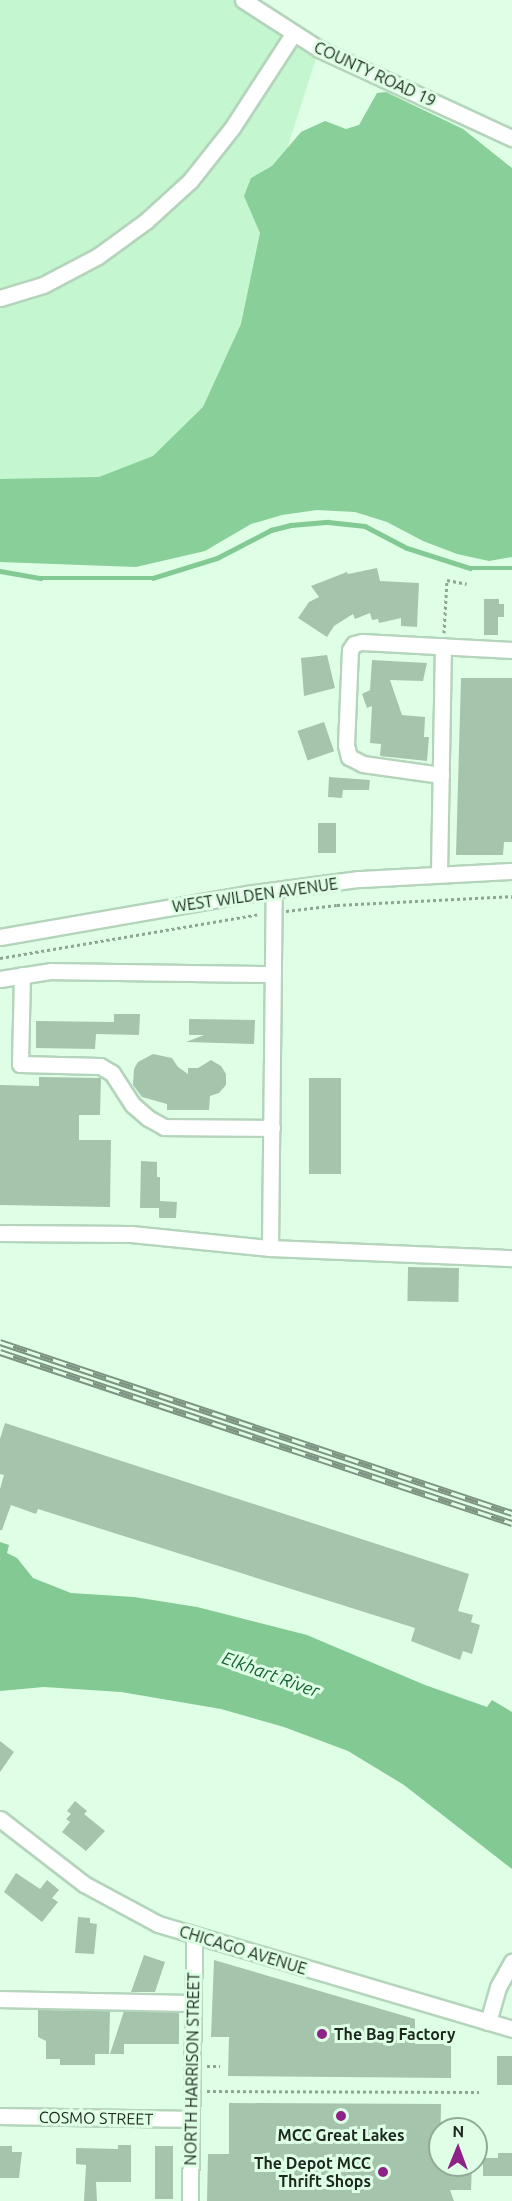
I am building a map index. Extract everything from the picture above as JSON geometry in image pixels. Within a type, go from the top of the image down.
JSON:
[{"type":"street","name":"COUNTY ROAD 19","points":[[243,0],[293,34],[394,85],[512,138]]},
{"type":"street","points":[[0,298],[43,285],[98,256],[146,221],[190,181],[232,128],[293,34]]},
{"type":"street","points":[[441,775],[363,764],[349,757],[346,745],[349,657],[354,644],[371,642],[512,651]]},
{"type":"street","points":[[439,873],[443,646]]},
{"type":"street","name":"WEST WILDEN AVENUE","points":[[0,937],[359,879],[439,873],[512,871]]},
{"type":"street","points":[[270,1248],[274,891]]},
{"type":"street","points":[[0,979],[51,971],[273,974]]},
{"type":"street","points":[[22,975],[20,1064],[100,1066],[112,1073],[133,1105],[148,1118],[164,1127],[272,1128]]},
{"type":"street","points":[[0,1233],[131,1234],[270,1248],[512,1258]]},
{"type":"street","name":"CHICAGO AVENUE","points":[[0,1819],[84,1884],[141,1916],[194,1937],[512,2029]]},
{"type":"street","name":"NORTH HARRISON STREET","points":[[190,2201],[194,1937]]},
{"type":"street","points":[[488,2022],[498,1987],[512,1962]]},
{"type":"street","points":[[0,2000],[193,2002]]},
{"type":"street","name":"COSMO STREET","points":[[0,2116],[191,2119]]},
{"type":"path","points":[[443,646],[447,580],[467,584]]},
{"type":"path","points":[[0,958],[274,912],[338,905],[512,896]]},
{"type":"path","points":[[207,2066],[220,2066]]},
{"type":"path","points":[[207,2091],[479,2092]]},
{"type":"shaded area","points":[[0,0],[243,0],[319,49],[272,196],[247,325],[210,410],[159,460],[100,481],[0,484]]},
{"type":"shaded area","points":[[386,92],[463,129],[512,168],[512,557],[489,561],[457,554],[423,541],[387,522],[355,512],[317,510],[282,515],[251,524],[205,551],[136,567],[0,562],[0,479],[99,477],[153,456],[203,407],[241,324],[260,233],[244,196],[251,178],[272,166],[301,132],[325,121],[346,129],[359,125],[377,93]]},
{"type":"water","name":"Elkhart River","points":[[0,1542],[9,1545],[7,1553],[17,1558],[33,1578],[71,1593],[134,1597],[197,1607],[307,1635],[425,1685],[487,1707],[492,1700],[512,1712],[512,1869],[404,1785],[348,1751],[284,1727],[221,1709],[121,1692],[44,1687],[0,1691]]},
{"type":"building","points":[[377,568],[380,581],[419,583],[417,627],[401,626],[401,618],[379,623],[378,619],[372,620],[370,613],[355,619],[353,614],[334,626],[327,637],[298,618],[309,602],[319,597],[311,586],[347,572],[348,574]]},
{"type":"building","points":[[484,599],[499,599],[499,604],[504,604],[504,617],[498,617],[498,635],[484,635]]},
{"type":"building","points":[[327,655],[335,688],[304,696],[301,658]]},
{"type":"building","points":[[372,660],[427,663],[423,681],[390,680],[402,715],[425,717],[424,737],[429,737],[427,761],[380,756],[381,744],[370,743],[372,706],[367,708],[362,694],[370,690]]},
{"type":"building","points":[[461,678],[512,678],[512,842],[504,842],[503,855],[456,855]]},
{"type":"building","points":[[324,722],[334,751],[308,760],[298,731]]},
{"type":"building","points":[[329,777],[370,780],[369,790],[343,790],[342,798],[328,797]]},
{"type":"building","points":[[318,823],[336,823],[336,853],[318,853]]},
{"type":"building","points":[[114,1014],[140,1014],[139,1035],[96,1034],[95,1049],[36,1048],[36,1021],[114,1022]]},
{"type":"building","points":[[189,1019],[255,1020],[254,1044],[186,1042],[204,1035],[189,1035]]},
{"type":"building","points":[[153,1054],[172,1058],[178,1067],[188,1074],[188,1068],[198,1068],[211,1060],[221,1066],[226,1074],[226,1085],[219,1093],[210,1096],[209,1110],[167,1110],[167,1104],[142,1097],[133,1085],[134,1069],[138,1062]]},
{"type":"building","points":[[39,1077],[101,1078],[100,1115],[79,1115],[79,1140],[111,1140],[110,1207],[0,1205],[0,1085],[39,1086]]},
{"type":"building","points":[[309,1078],[341,1078],[341,1174],[309,1174]]},
{"type":"building","points":[[141,1161],[157,1162],[157,1177],[160,1177],[160,1201],[177,1202],[176,1218],[159,1218],[159,1208],[140,1208]]},
{"type":"building","points":[[408,1267],[459,1268],[458,1302],[407,1301]]},
{"type":"building","points":[[5,1423],[469,1574],[458,1611],[473,1615],[471,1622],[480,1625],[472,1654],[463,1651],[460,1660],[411,1641],[415,1628],[38,1509],[36,1514],[11,1505],[2,1530],[0,1530],[0,1489],[4,1475],[0,1474],[0,1439]]},
{"type":"building","points":[[0,1741],[14,1752],[0,1772]]},
{"type":"building","points":[[75,1801],[87,1811],[84,1814],[105,1831],[86,1851],[62,1832],[70,1822],[66,1819],[71,1814],[67,1811]]},
{"type":"building","points":[[16,1873],[40,1889],[47,1880],[59,1890],[52,1898],[58,1902],[42,1922],[4,1892]]},
{"type":"building","points":[[78,1917],[90,1918],[90,1923],[97,1924],[94,1954],[75,1953]]},
{"type":"building","points":[[144,1955],[165,1962],[155,1992],[131,1992]]},
{"type":"building","points":[[214,1960],[415,2019],[415,2044],[451,2044],[451,2078],[228,2076],[229,2037],[211,2037]]},
{"type":"building","points":[[38,2010],[110,2011],[109,2054],[95,2054],[95,2065],[60,2065],[60,2059],[46,2059],[46,2041],[38,2037]]},
{"type":"building","points":[[124,2011],[179,2012],[179,2044],[124,2044],[124,2054],[110,2054]]},
{"type":"building","points":[[497,2056],[512,2056],[512,2085],[497,2085]]},
{"type":"building","points":[[229,2103],[441,2104],[441,2117],[428,2117],[428,2177],[472,2177],[471,2190],[450,2190],[454,2201],[207,2201],[208,2154],[229,2154]]},
{"type":"building","points":[[118,2145],[131,2145],[131,2182],[96,2182],[97,2201],[84,2201],[86,2165],[76,2164],[76,2148],[118,2149]]},
{"type":"building","points":[[0,2146],[12,2146],[12,2152],[22,2152],[19,2178],[0,2178]]},
{"type":"building","points":[[155,2146],[173,2146],[173,2199],[155,2199]]},
{"type":"building","points":[[498,2153],[512,2153],[512,2176],[488,2176],[488,2158],[498,2158]]},
{"type":"waterway","points":[[0,571],[40,578],[153,578],[217,558],[271,530],[291,525],[328,522],[365,526],[407,548],[470,568],[512,568]]},
{"type":"railway","points":[[0,1342],[512,1513]]},
{"type":"railway","points":[[0,1352],[512,1523]]},
{"type":"place","name":"The Bag Factory","points":[[322,2034]]},
{"type":"place","name":"MCC Great Lakes","points":[[341,2116]]},
{"type":"place","name":"The Depot MCC Thrift Shops","points":[[383,2172]]}]
